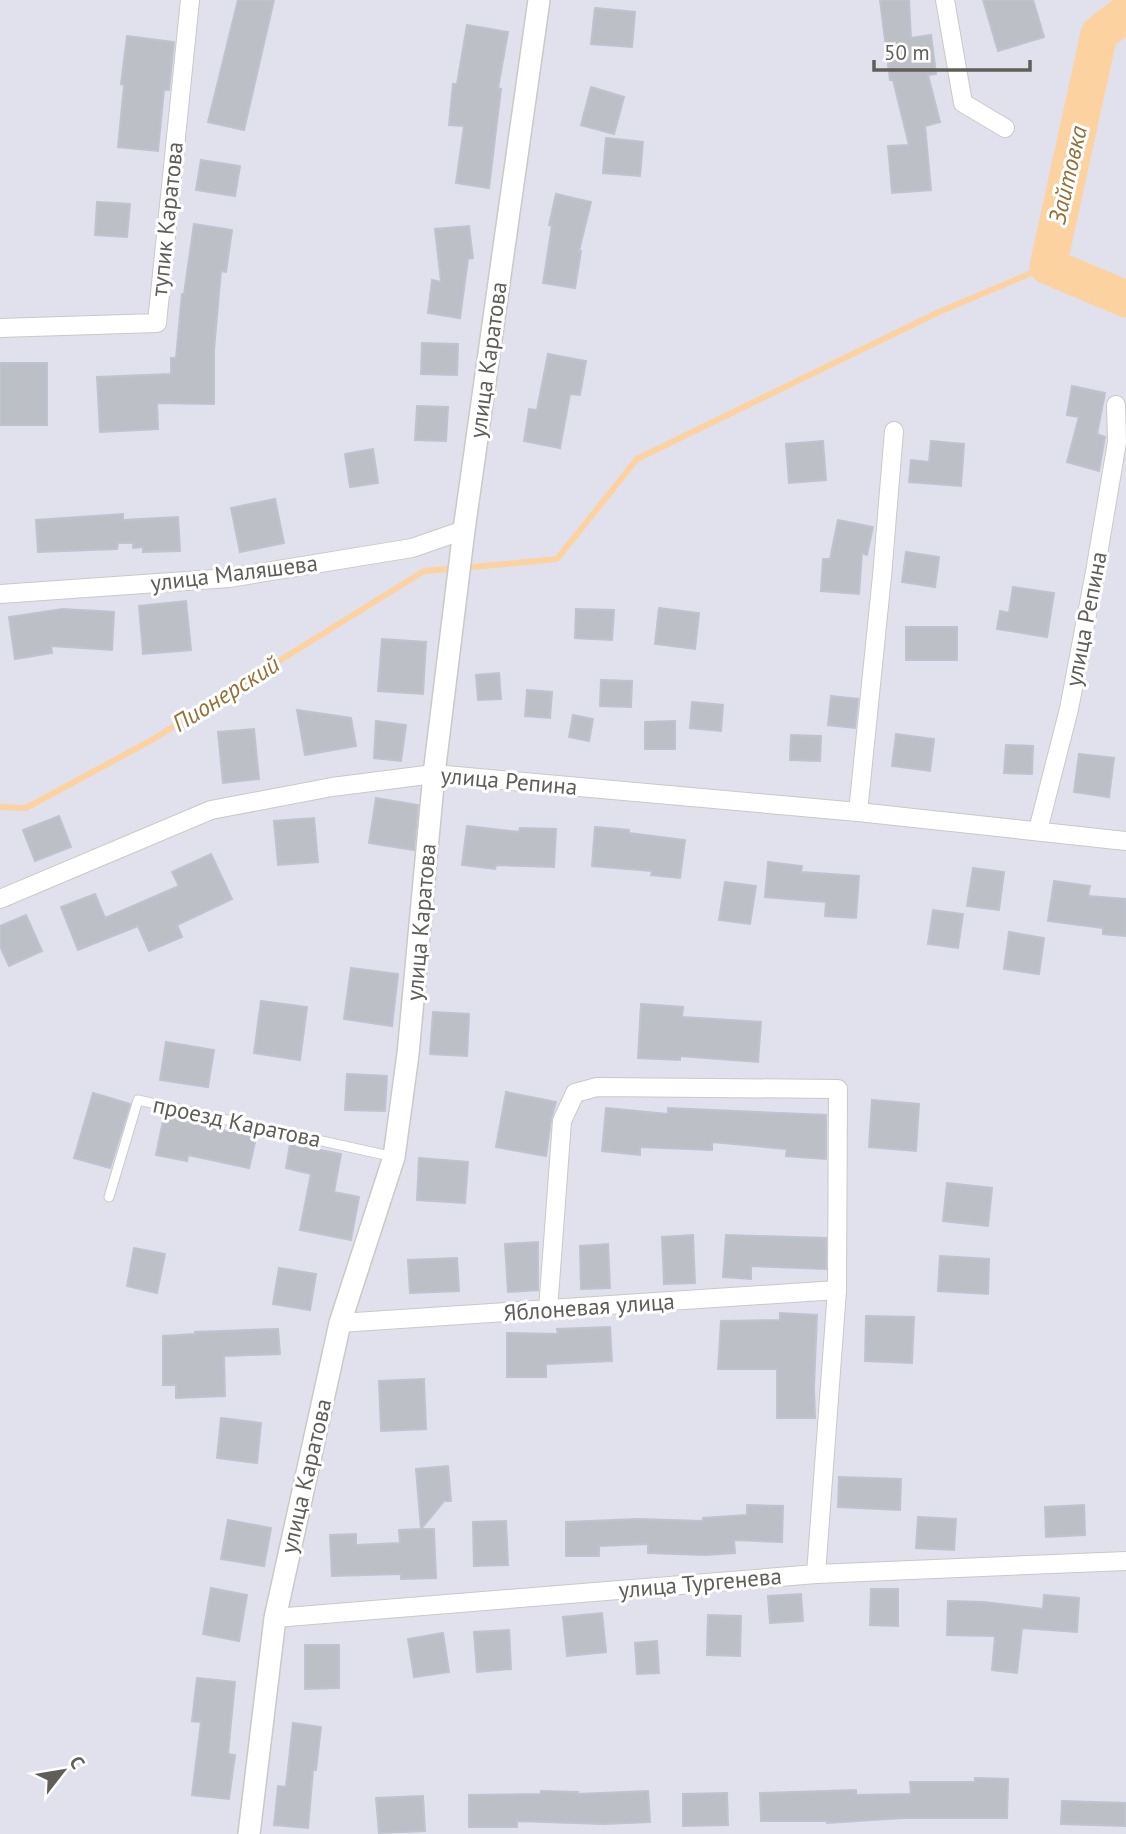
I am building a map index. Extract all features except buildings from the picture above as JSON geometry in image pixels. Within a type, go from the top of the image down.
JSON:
[{"type":"street","name":"тупик Каратова","points":[[0,328],[157,323],[190,0]]},
{"type":"street","name":"улица Каратова","points":[[249,1834],[275,1618],[340,1323],[394,1157],[408,1054],[435,774],[464,530],[539,0]]},
{"type":"street","points":[[945,0],[962,103],[1005,128]]},
{"type":"street","name":"улица Репина","points":[[1038,830],[1069,709],[1095,572],[1117,442],[1116,405]]},
{"type":"street","points":[[858,812],[894,431]]},
{"type":"street","name":"улица Маляшева","points":[[0,594],[229,578],[412,548],[464,530]]},
{"type":"street","name":"улица Репина","points":[[0,899],[211,810],[332,787],[435,774],[858,812],[1126,841]]},
{"type":"street","points":[[548,1310],[562,1121],[575,1093],[597,1087],[838,1089],[837,1290],[816,1574]]},
{"type":"street","name":"Яблоневая улица","points":[[340,1323],[837,1290]]},
{"type":"street","name":"улица Тургенева","points":[[275,1618],[816,1574],[1126,1561]]},
{"type":"lane","name":"проезд Каратова","points":[[109,1197],[138,1100],[394,1157]]},
{"type":"waterway","name":"Зайтовка","points":[[1126,13],[1099,34],[1048,266],[1126,299]]},
{"type":"waterway","points":[[473,567],[557,559],[637,459],[939,312],[1048,266]]},
{"type":"waterway","name":"Пионерский","points":[[0,807],[26,808],[150,741],[424,571],[448,569]]}]
